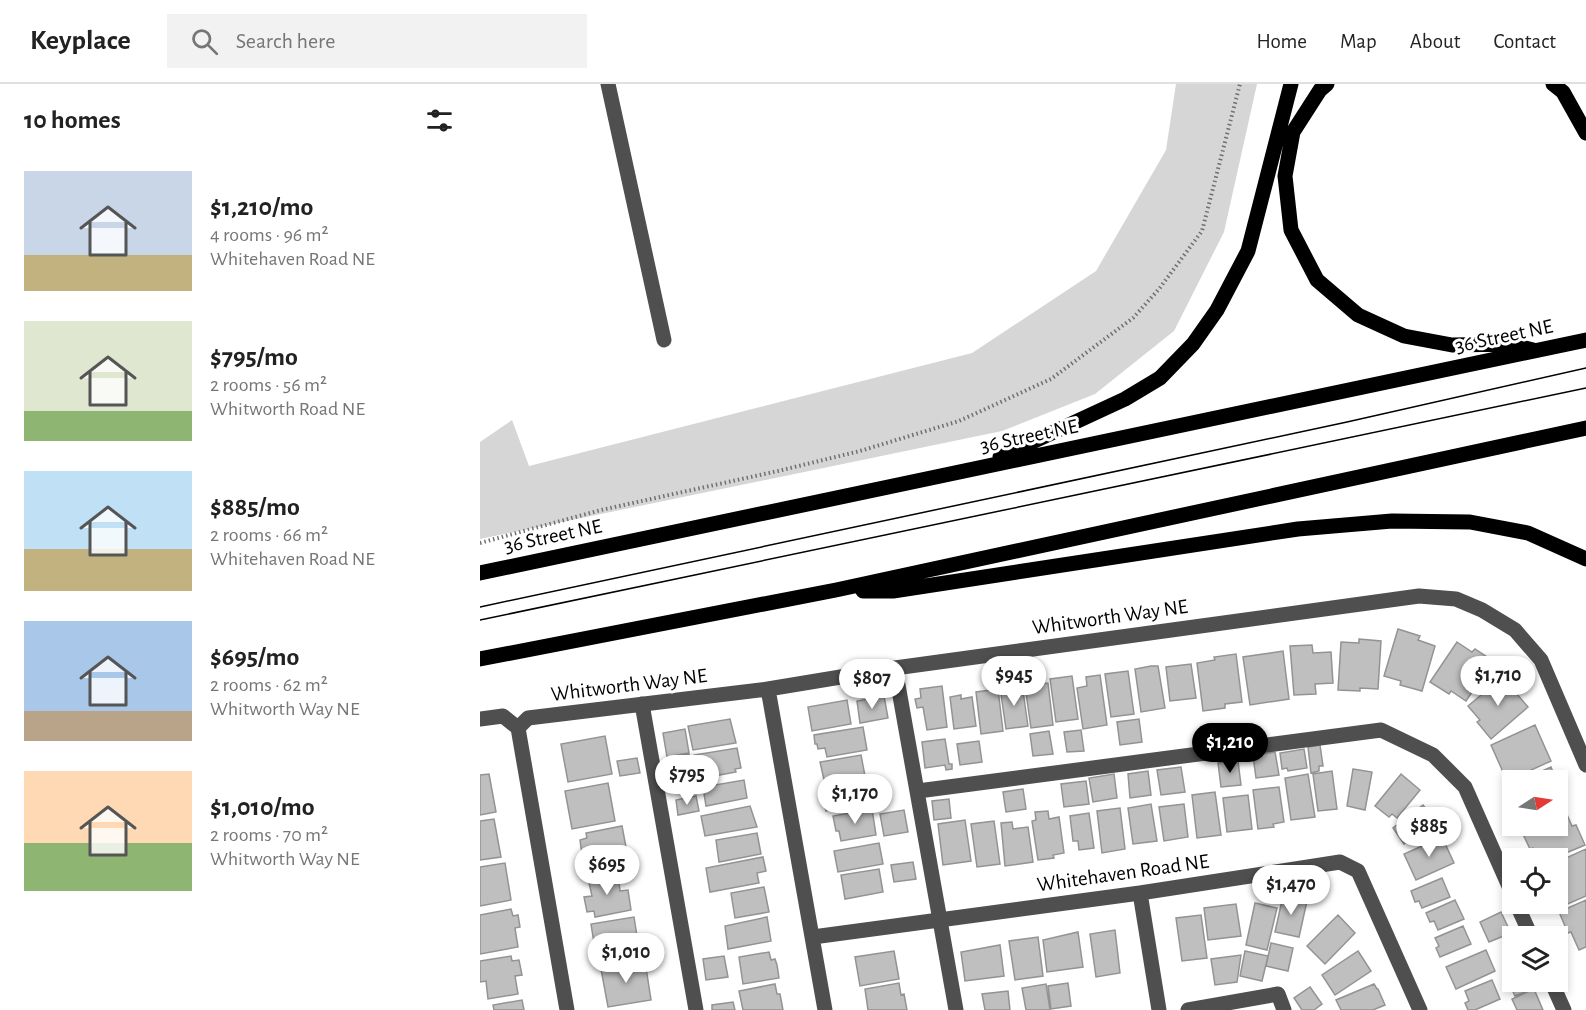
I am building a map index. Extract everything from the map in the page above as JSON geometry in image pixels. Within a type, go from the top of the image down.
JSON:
[{"type":"main road","points":[[975,469],[1125,399],[1160,378],[1193,344],[1217,310],[1248,251],[1291,84]]},
{"type":"main road","points":[[1327,84],[1320,90],[1293,132],[1285,176],[1291,230],[1317,280],[1358,315],[1404,336],[1452,345],[1510,344],[1536,351]]},
{"type":"main road","points":[[1553,84],[1563,92],[1586,133]]},
{"type":"main road","name":"36 Street NE","points":[[480,573],[1586,340]]},
{"type":"main road","points":[[480,659],[836,590],[1586,428]]},
{"type":"main road","points":[[836,590],[893,591],[1298,529],[1392,521],[1470,522],[1528,533],[1586,559]]},
{"type":"street","points":[[608,84],[664,340]]},
{"type":"street","name":"Whitworth Way NE","points":[[518,728],[528,718],[768,689],[895,668],[1419,596],[1456,599],[1482,610],[1515,630],[1541,660],[1586,765]]},
{"type":"street","points":[[895,668],[956,1010]]},
{"type":"street","points":[[768,689],[825,1010]]},
{"type":"street","points":[[642,704],[696,1010]]},
{"type":"street","points":[[480,719],[503,716],[518,728],[567,1010]]},
{"type":"street","points":[[918,791],[1381,730],[1433,755],[1465,787],[1502,870]]},
{"type":"street","name":"Whitehaven Road NE","points":[[813,937],[1140,893],[1340,862],[1358,871],[1420,1010]]},
{"type":"street","points":[[1140,893],[1158,1010]]},
{"type":"street","points":[[1556,992],[1564,1010]]},
{"type":"street","points":[[1188,1010],[1278,994],[1284,1010]]},
{"type":"path","points":[[480,543],[601,510],[860,451],[959,421],[1051,379],[1133,318],[1159,289],[1202,231],[1240,84]]},
{"type":"shaded area","points":[[1176,84],[1257,84],[1224,232],[1174,331],[1095,394],[1002,431],[480,539],[480,442],[512,420],[529,466],[972,353],[1096,271],[1166,150]]},
{"type":"building","points":[[1398,629],[1420,636],[1418,640],[1435,646],[1422,691],[1400,685],[1401,681],[1384,676]]},
{"type":"building","points":[[1359,639],[1381,641],[1378,689],[1338,690],[1341,642],[1359,643]]},
{"type":"building","points":[[1457,642],[1472,652],[1475,649],[1493,661],[1466,701],[1451,691],[1449,694],[1430,682]]},
{"type":"building","points":[[1312,645],[1313,653],[1331,652],[1333,683],[1315,684],[1316,694],[1294,695],[1290,646]]},
{"type":"building","points":[[1283,651],[1289,699],[1250,705],[1243,657]]},
{"type":"building","points":[[1236,654],[1242,702],[1225,704],[1225,708],[1203,711],[1197,663],[1215,660],[1214,657]]},
{"type":"building","points":[[1191,664],[1196,698],[1170,701],[1166,667]]},
{"type":"building","points":[[1158,666],[1165,708],[1141,712],[1135,669]]},
{"type":"building","points":[[1128,671],[1134,714],[1111,717],[1105,674]]},
{"type":"building","points":[[1100,675],[1107,725],[1083,729],[1077,688],[1087,686],[1086,677]]},
{"type":"building","points":[[1505,675],[1519,691],[1516,693],[1528,707],[1491,739],[1477,722],[1480,720],[1468,706]]},
{"type":"building","points":[[1072,676],[1078,719],[1056,722],[1050,679]]},
{"type":"building","points":[[1048,683],[1053,725],[1031,728],[1025,686]]},
{"type":"building","points":[[1022,684],[1028,726],[1006,729],[1000,687]]},
{"type":"building","points":[[942,686],[947,727],[927,730],[923,707],[917,708],[915,699],[921,698],[920,689]]},
{"type":"building","points":[[998,689],[1003,731],[981,734],[976,692]]},
{"type":"building","points":[[961,695],[961,699],[972,697],[976,726],[954,729],[950,697]]},
{"type":"building","points":[[884,696],[888,718],[860,723],[857,701]]},
{"type":"building","points":[[847,700],[851,724],[812,731],[808,707]]},
{"type":"building","points":[[730,719],[736,743],[693,750],[688,726]]},
{"type":"building","points":[[1139,719],[1142,742],[1120,745],[1117,722]]},
{"type":"building","points":[[1535,725],[1551,761],[1531,770],[1502,770],[1491,745]]},
{"type":"building","points":[[863,727],[867,750],[827,757],[825,748],[818,749],[815,744],[814,735]]},
{"type":"building","points":[[685,729],[689,753],[667,757],[663,733]]},
{"type":"building","points":[[1081,730],[1084,751],[1067,752],[1064,732]]},
{"type":"building","points":[[1049,731],[1053,754],[1033,756],[1030,734]]},
{"type":"building","points":[[605,736],[612,774],[568,782],[561,744]]},
{"type":"building","points":[[945,739],[952,769],[946,770],[945,765],[925,768],[922,742]]},
{"type":"building","points":[[979,741],[982,762],[960,765],[957,744]]},
{"type":"building","points":[[1320,745],[1323,766],[1319,766],[1319,771],[1311,773],[1308,747]]},
{"type":"building","points":[[737,748],[741,768],[735,769],[736,772],[698,779],[694,755]]},
{"type":"building","points":[[1304,749],[1307,768],[1288,771],[1287,768],[1282,769],[1280,753]]},
{"type":"building","points":[[1275,752],[1279,775],[1256,778],[1253,756]]},
{"type":"building","points":[[689,754],[693,778],[672,782],[667,758]]},
{"type":"building","points":[[861,755],[865,776],[825,784],[820,762]]},
{"type":"building","points":[[637,758],[640,773],[620,776],[617,761]]},
{"type":"building","points":[[1238,761],[1241,785],[1221,787],[1218,763]]},
{"type":"building","points":[[1181,767],[1185,792],[1161,795],[1157,770]]},
{"type":"building","points":[[1353,769],[1372,772],[1365,810],[1347,806]]},
{"type":"building","points":[[1148,771],[1151,795],[1130,798],[1128,774]]},
{"type":"building","points":[[1332,771],[1337,809],[1318,811],[1313,774]]},
{"type":"building","points":[[489,774],[496,812],[480,815],[480,775]]},
{"type":"building","points":[[1114,774],[1117,798],[1093,802],[1089,778]]},
{"type":"building","points":[[1308,774],[1315,817],[1291,820],[1285,778]]},
{"type":"building","points":[[1401,774],[1420,790],[1397,818],[1392,814],[1389,817],[1375,806]]},
{"type":"building","points":[[744,780],[747,798],[706,806],[703,787]]},
{"type":"building","points":[[1086,781],[1089,804],[1064,807],[1061,784]]},
{"type":"building","points":[[869,782],[873,802],[826,811],[821,790]]},
{"type":"building","points":[[608,783],[615,821],[572,829],[565,791]]},
{"type":"building","points":[[1279,787],[1284,822],[1273,824],[1274,827],[1258,829],[1253,790]]},
{"type":"building","points":[[1023,789],[1026,809],[1006,812],[1003,792]]},
{"type":"building","points":[[1215,792],[1221,835],[1197,838],[1192,795]]},
{"type":"building","points":[[1248,795],[1252,829],[1227,832],[1223,798]]},
{"type":"building","points":[[696,796],[699,811],[678,815],[676,800]]},
{"type":"building","points":[[949,799],[951,818],[934,820],[932,801]]},
{"type":"building","points":[[1151,804],[1157,841],[1133,844],[1128,808]]},
{"type":"building","points":[[1184,804],[1188,837],[1164,841],[1159,807]]},
{"type":"building","points":[[1423,805],[1434,820],[1404,844],[1393,828]]},
{"type":"building","points":[[750,806],[757,827],[705,836],[701,816]]},
{"type":"building","points":[[1120,808],[1125,849],[1102,853],[1097,811]]},
{"type":"building","points":[[872,809],[876,835],[841,841],[833,816]]},
{"type":"building","points":[[904,810],[908,832],[884,836],[880,814]]},
{"type":"building","points":[[1048,811],[1049,819],[1059,817],[1064,853],[1053,855],[1054,858],[1038,860],[1032,821],[1036,820],[1035,812]]},
{"type":"building","points":[[1089,813],[1094,848],[1079,850],[1078,841],[1073,841],[1070,816]]},
{"type":"building","points":[[1568,817],[1572,826],[1576,825],[1585,845],[1568,852],[1568,848],[1530,848],[1524,836],[1568,836]]},
{"type":"building","points":[[494,819],[501,857],[480,860],[480,821]]},
{"type":"building","points":[[965,820],[971,861],[943,865],[938,824]]},
{"type":"building","points":[[994,821],[1000,864],[977,867],[971,824]]},
{"type":"building","points":[[1012,822],[1013,829],[1028,827],[1033,862],[1005,866],[1001,823]]},
{"type":"building","points":[[622,826],[626,847],[619,849],[622,866],[592,871],[589,853],[582,855],[580,840],[587,838],[586,833]]},
{"type":"building","points":[[757,833],[761,854],[719,862],[716,840]]},
{"type":"building","points":[[1442,837],[1454,863],[1416,880],[1404,854]]},
{"type":"building","points":[[879,843],[883,864],[838,872],[834,851]]},
{"type":"building","points":[[1586,849],[1586,896],[1568,904],[1568,857]]},
{"type":"building","points":[[763,857],[766,871],[757,873],[759,883],[710,892],[706,868]]},
{"type":"building","points":[[913,862],[916,879],[894,882],[891,865]]},
{"type":"building","points":[[505,863],[511,900],[480,906],[480,867]]},
{"type":"building","points":[[879,869],[883,892],[845,899],[841,875]]},
{"type":"building","points":[[618,873],[620,891],[628,890],[631,910],[595,917],[594,911],[587,912],[584,897],[592,896],[588,878]]},
{"type":"building","points":[[1442,878],[1450,897],[1422,908],[1419,901],[1415,902],[1411,891]]},
{"type":"building","points":[[764,887],[769,912],[735,918],[731,893]]},
{"type":"building","points":[[1283,896],[1307,901],[1299,937],[1275,932]]},
{"type":"building","points":[[1455,900],[1464,919],[1438,930],[1434,921],[1430,922],[1426,913]]},
{"type":"building","points":[[1586,900],[1586,947],[1579,950],[1560,914],[1568,914],[1568,908]]},
{"type":"building","points":[[1255,903],[1277,908],[1267,950],[1246,945]]},
{"type":"building","points":[[1236,904],[1241,936],[1208,940],[1204,908]]},
{"type":"building","points":[[511,909],[513,916],[518,915],[520,927],[515,928],[518,947],[480,954],[480,915]]},
{"type":"building","points":[[1501,912],[1508,926],[1502,926],[1502,937],[1489,942],[1480,922]]},
{"type":"building","points":[[1201,915],[1207,958],[1182,961],[1176,918]]},
{"type":"building","points":[[1338,915],[1355,933],[1325,964],[1307,946]]},
{"type":"building","points":[[634,917],[640,955],[597,962],[591,924]]},
{"type":"building","points":[[767,917],[771,941],[728,949],[725,926]]},
{"type":"building","points":[[1463,926],[1471,944],[1440,957],[1436,948],[1439,946],[1435,938]]},
{"type":"building","points":[[1115,930],[1120,973],[1096,977],[1090,934]]},
{"type":"building","points":[[1078,932],[1083,967],[1047,972],[1043,940]]},
{"type":"building","points":[[1038,937],[1043,976],[1015,980],[1009,941]]},
{"type":"building","points":[[1271,943],[1293,948],[1288,971],[1266,966]]},
{"type":"building","points":[[1000,945],[1004,976],[965,981],[961,952]]},
{"type":"building","points":[[1486,950],[1495,971],[1456,989],[1446,967]]},
{"type":"building","points":[[894,951],[899,979],[860,986],[855,957]]},
{"type":"building","points":[[1245,951],[1268,956],[1262,981],[1240,976]]},
{"type":"building","points":[[1358,951],[1371,971],[1335,995],[1322,975]]},
{"type":"building","points":[[769,952],[771,960],[775,959],[779,978],[743,984],[739,957]]},
{"type":"building","points":[[1241,955],[1237,982],[1215,985],[1211,959]]},
{"type":"building","points":[[511,956],[512,961],[519,960],[522,975],[515,976],[518,994],[488,999],[486,981],[480,982],[480,961]]},
{"type":"building","points":[[724,956],[728,977],[706,980],[703,959]]},
{"type":"building","points":[[645,961],[651,1000],[608,1007],[601,969]]},
{"type":"building","points":[[1492,980],[1500,999],[1475,1010],[1468,1010],[1465,1003],[1469,1001],[1465,991]]},
{"type":"building","points":[[899,983],[907,1010],[868,1010],[865,989]]},
{"type":"building","points":[[1068,983],[1071,1006],[1051,1009],[1048,986]]},
{"type":"building","points":[[775,984],[777,994],[780,994],[783,1010],[743,1010],[739,991]]},
{"type":"building","points":[[1046,984],[1050,1010],[1026,1010],[1022,988]]},
{"type":"building","points":[[1374,984],[1385,1005],[1373,1010],[1341,1010],[1336,1000]]},
{"type":"building","points":[[1310,987],[1322,1004],[1314,1010],[1302,1010],[1294,998]]},
{"type":"building","points":[[1008,991],[1010,1010],[985,1010],[982,994]]},
{"type":"building","points":[[1527,992],[1535,992],[1543,1010],[1517,1010],[1512,999]]},
{"type":"building","points":[[522,1000],[524,1010],[494,1010],[493,1005]]},
{"type":"building","points":[[733,1002],[735,1010],[712,1010],[712,1005]]},
{"type":"tram line","points":[[480,607],[1347,422],[1586,368]]},
{"type":"tram line","points":[[480,620],[1586,388]]}]
